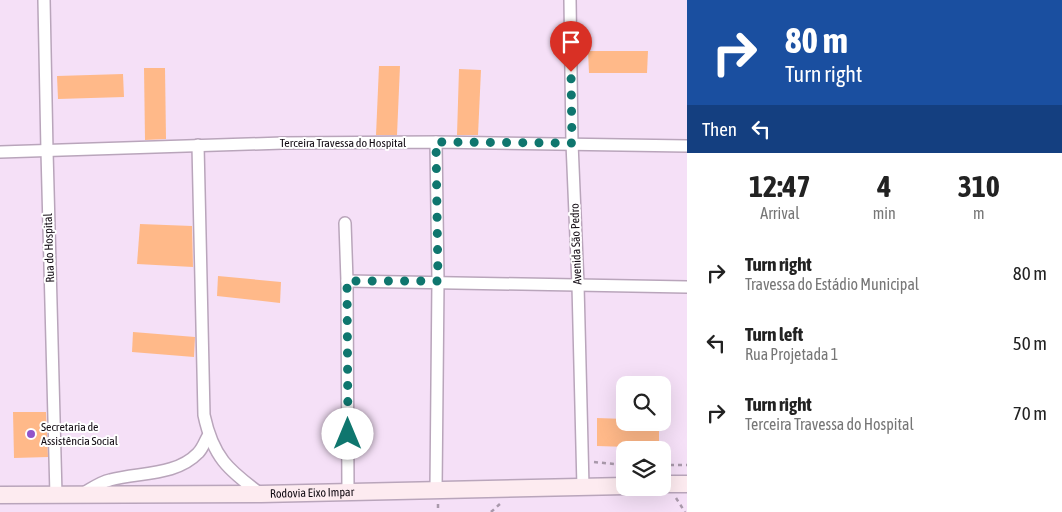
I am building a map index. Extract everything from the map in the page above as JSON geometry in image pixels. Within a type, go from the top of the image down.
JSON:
[{"type":"street","name":"Rua do Hospital","points":[[44,0],[56,495]]},
{"type":"street","name":"Avenida São Pedro","points":[[570,0],[572,143],[583,487]]},
{"type":"street","name":"Terceira Travessa do Hospital","points":[[0,152],[198,145],[436,142],[687,146]]},
{"type":"street","points":[[436,142],[438,281],[436,489]]},
{"type":"street","points":[[198,145],[204,415],[208,436],[224,464],[238,477],[262,494]]},
{"type":"street","points":[[345,222],[348,492]]},
{"type":"street","points":[[347,281],[438,281],[687,287]]},
{"type":"street","points":[[80,495],[107,480],[148,474],[172,468],[190,460],[200,452],[208,436]]},
{"type":"street","points":[[671,484],[687,484]]},
{"type":"street","name":"Rodovia Eixo Impar","points":[[0,495],[262,494],[616,486]]},
{"type":"path","points":[[582,462],[616,464]]},
{"type":"path","points":[[671,465],[687,465]]},
{"type":"building","points":[[588,51],[648,51],[647,73],[589,73]]},
{"type":"building","points":[[379,66],[400,66],[397,135],[376,135]]},
{"type":"building","points":[[144,68],[165,68],[166,139],[145,140]]},
{"type":"building","points":[[459,69],[481,70],[478,135],[457,135]]},
{"type":"building","points":[[123,74],[124,97],[58,99],[57,76]]},
{"type":"building","points":[[140,224],[192,226],[193,267],[137,264]]},
{"type":"building","points":[[218,276],[281,282],[280,303],[217,296]]},
{"type":"building","points":[[133,332],[195,337],[194,357],[132,352]]},
{"type":"building","name":"Secretaria de Assistência Social","points":[[13,412],[46,412],[48,457],[14,458]]},
{"type":"building","points":[[597,418],[616,419],[616,431],[659,431],[659,441],[616,441],[616,447],[597,446]]},
{"type":"place","name":"Secretaria de Assistência Social","points":[[31,434]]},
{"type":"route","points":[[348,434],[347,281],[438,281],[436,142],[572,143],[571,72]]}]
